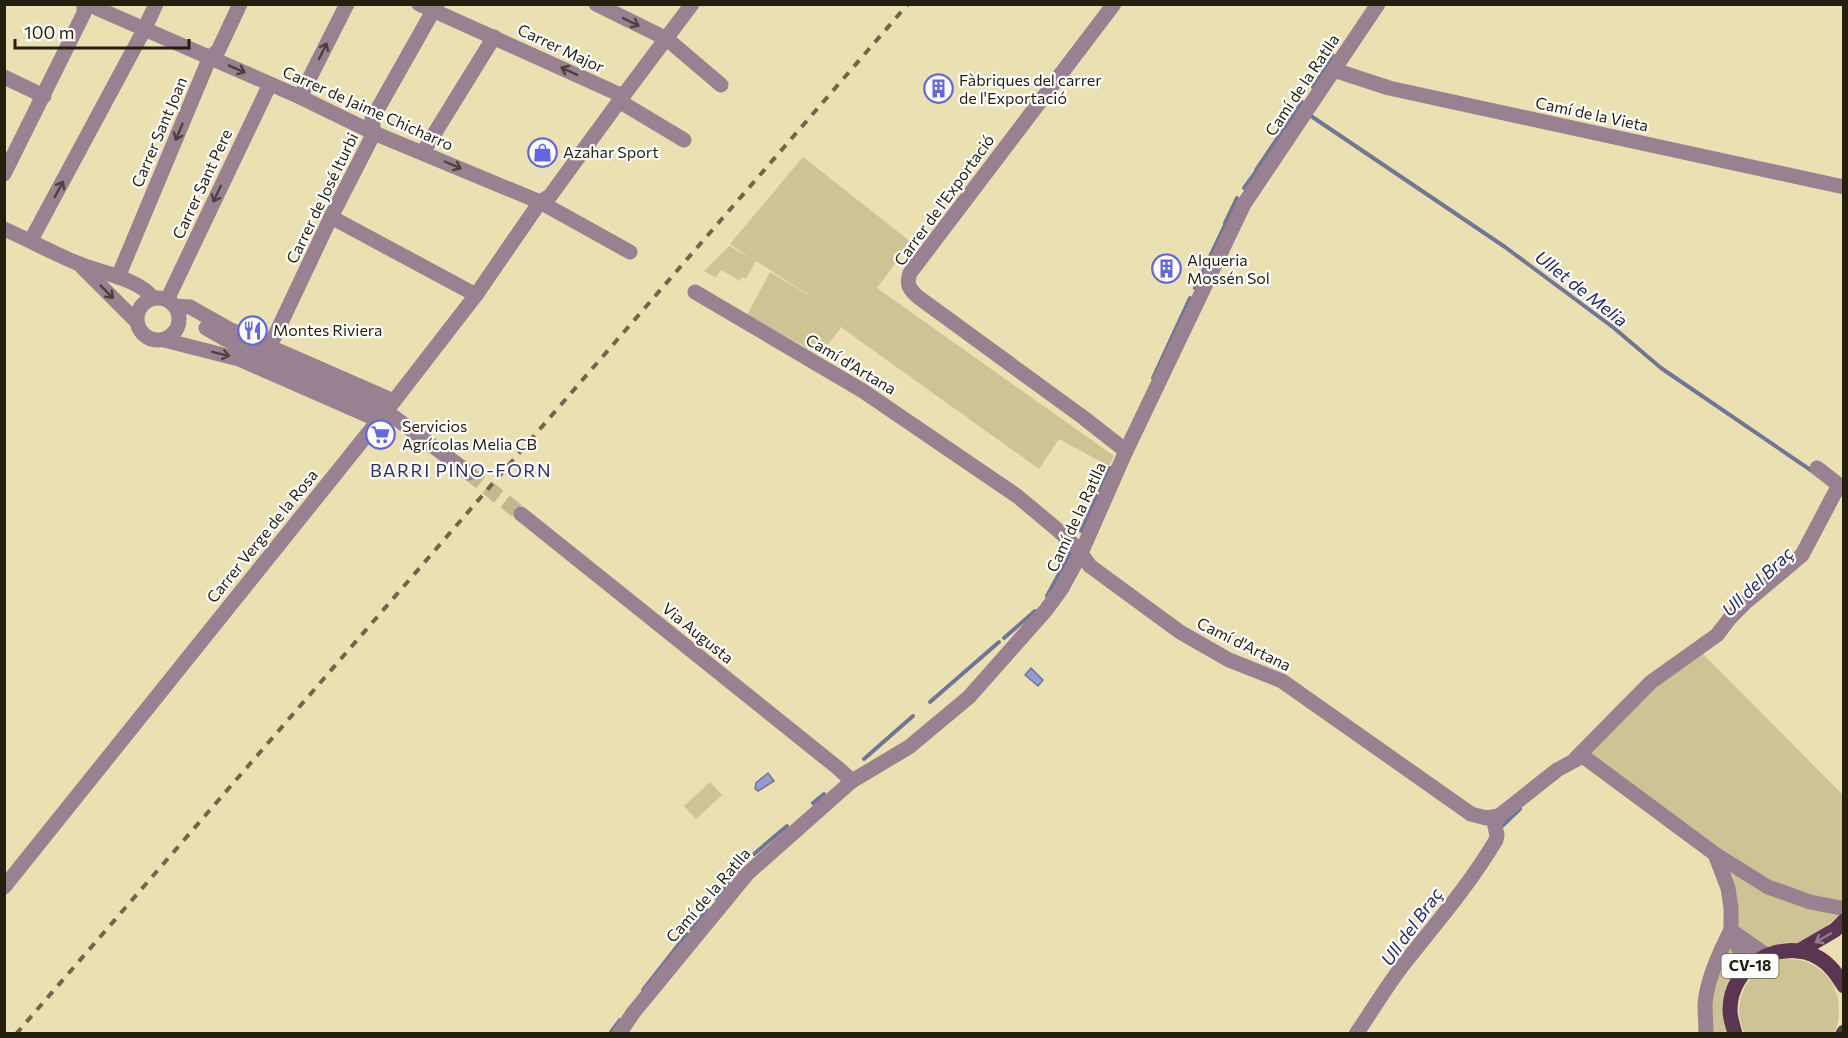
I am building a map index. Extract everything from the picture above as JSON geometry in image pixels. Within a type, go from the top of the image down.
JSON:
[{"type":"main road","name":"CV-18","points":[[1799,951],[1835,930],[1842,915]]},
{"type":"main road","name":"CV-18","points":[[1735,1034],[1730,1011],[1734,987],[1747,968],[1766,955],[1782,951],[1799,951],[1820,958],[1836,972],[1844,986]]},
{"type":"street","name":"Carrer de Jaime Chicharro","points":[[85,4],[300,97],[374,133],[540,202],[630,252]]},
{"type":"street","points":[[4,174],[84,13],[85,4]]},
{"type":"street","points":[[31,240],[156,4]]},
{"type":"street","name":"Carrer Sant Joan","points":[[118,277],[210,57],[218,51],[240,4]]},
{"type":"street","points":[[300,97],[347,4]]},
{"type":"street","name":"Carrer Major","points":[[419,4],[435,8],[621,98],[684,140]]},
{"type":"street","name":"Carrer Verge de la Rosa","points":[[4,887],[376,413],[394,409],[540,202],[550,196],[692,4]]},
{"type":"street","name":"Carrer de l'Exportació","points":[[1114,4],[910,273],[908,285],[918,297],[1126,451]]},
{"type":"street","name":"Camí de la Ratlla","points":[[619,1034],[633,1013],[748,873],[852,781],[909,747],[969,697],[1046,610],[1062,588],[1081,553],[1126,451],[1244,204],[1378,4]]},
{"type":"street","points":[[598,5],[667,39],[721,85]]},
{"type":"street","name":"Carrer de José Iturbi","points":[[270,346],[374,133],[372,118],[435,8]]},
{"type":"street","points":[[423,152],[494,37]]},
{"type":"street","name":"Camí de la Vieta","points":[[1334,70],[1389,88],[1844,187]]},
{"type":"street","points":[[4,77],[44,96]]},
{"type":"street","name":"Carrer Sant Pere","points":[[168,304],[270,84]]},
{"type":"street","points":[[332,217],[476,295]]},
{"type":"street","points":[[4,230],[147,291],[225,339],[376,413]]},
{"type":"street","points":[[78,263],[136,321],[141,333],[151,340],[225,339]]},
{"type":"street","name":"Camí d'Artana","points":[[695,292],[863,391],[1017,496],[1059,531],[1081,553],[1090,566],[1180,632],[1229,660],[1282,681],[1471,814],[1493,818]]},
{"type":"street","points":[[136,321],[138,311],[144,303],[190,307],[229,329],[270,346],[394,409],[469,473]]},
{"type":"street","points":[[167,339],[179,325],[168,304]]},
{"type":"street","points":[[167,339],[239,358],[376,413]]},
{"type":"street","points":[[1356,1034],[1402,966],[1481,866],[1496,840],[1493,818],[1499,816],[1574,760],[1651,682],[1717,635],[1738,610],[1802,555],[1839,485],[1817,468]]},
{"type":"street","name":"Via Augusta","points":[[520,514],[852,781]]},
{"type":"street","points":[[1574,760],[1584,757],[1715,854],[1768,887],[1842,915]]},
{"type":"street","points":[[1715,854],[1728,888],[1731,930],[1747,968]]},
{"type":"street","points":[[1731,930],[1766,955]]},
{"type":"street","points":[[1706,1034],[1708,989],[1720,952],[1731,930]]},
{"type":"shaded area","points":[[803,157],[911,242],[877,288],[1114,456],[1109,466],[1059,439],[1039,469],[842,328],[843,325],[820,355],[747,315],[770,272],[818,301],[756,261],[746,279],[742,277],[740,281],[721,270],[716,278],[704,271],[729,246],[750,258],[730,244]]},
{"type":"shaded area","points":[[1701,652],[1843,795],[1843,912],[1814,936],[1796,944],[1765,947],[1739,933],[1723,863],[1769,886],[1584,754],[1654,682]]},
{"type":"shaded area","points":[[710,782],[722,795],[696,819],[684,806]]},
{"type":"shaded area","points":[[1730,939],[1742,962],[1731,981],[1726,996],[1726,1033],[1708,1034],[1708,1005]]},
{"type":"shaded area","points":[[1787,959],[1814,965],[1831,982],[1839,1006],[1835,1033],[1745,1034],[1740,1021],[1739,1008],[1746,985],[1763,968]]},
{"type":"water","points":[[1031,668],[1043,680],[1038,686],[1025,675]]},
{"type":"water","points":[[768,773],[774,781],[758,791],[755,789],[756,783]]},
{"type":"waterway","points":[[1313,87],[1334,56]]},
{"type":"waterway","points":[[1256,170],[1302,102]]},
{"type":"waterway","name":"Ullet de Melia","points":[[1311,116],[1505,247],[1614,328],[1661,368],[1812,471]]},
{"type":"waterway","points":[[1244,188],[1255,173]]},
{"type":"waterway","points":[[1225,223],[1237,198]]},
{"type":"waterway","points":[[1195,288],[1225,225]]},
{"type":"waterway","points":[[1165,352],[1190,298]]},
{"type":"waterway","points":[[1153,378],[1165,352]]},
{"type":"waterway","points":[[1100,491],[1110,468]]},
{"type":"waterway","points":[[1081,531],[1097,496]]},
{"type":"waterway","points":[[1047,596],[1071,552]]},
{"type":"waterway","points":[[1004,638],[1035,611]]},
{"type":"waterway","points":[[930,702],[999,642]]},
{"type":"waterway","points":[[864,759],[913,716]]},
{"type":"waterway","points":[[813,803],[824,794]]},
{"type":"waterway","name":"Ull del Braç","points":[[1500,828],[1520,809]]},
{"type":"waterway","points":[[754,854],[787,826]]},
{"type":"waterway","points":[[732,877],[742,866]]},
{"type":"waterway","points":[[716,898],[728,883]]},
{"type":"waterway","points":[[691,929],[707,910]]},
{"type":"waterway","points":[[643,990],[687,934]]},
{"type":"waterway","points":[[611,1032],[620,1020]]},
{"type":"tunnel","points":[[469,473],[521,514]]},
{"type":"railway","points":[[16,1034],[908,4]]},
{"type":"place","name":"Fàbriques del carrer de l'Exportació","points":[[938,89]]},
{"type":"place","name":"Azahar Sport","points":[[542,152]]},
{"type":"place","name":"Alqueria Mossén Sol","points":[[1166,269]]},
{"type":"place","name":"Montes Riviera","points":[[252,330]]},
{"type":"place","name":"Servicios Agrícolas Melia CB","points":[[381,435]]},
{"type":"district","name":"BARRI PINO-FORN","points":[[461,471]]}]
